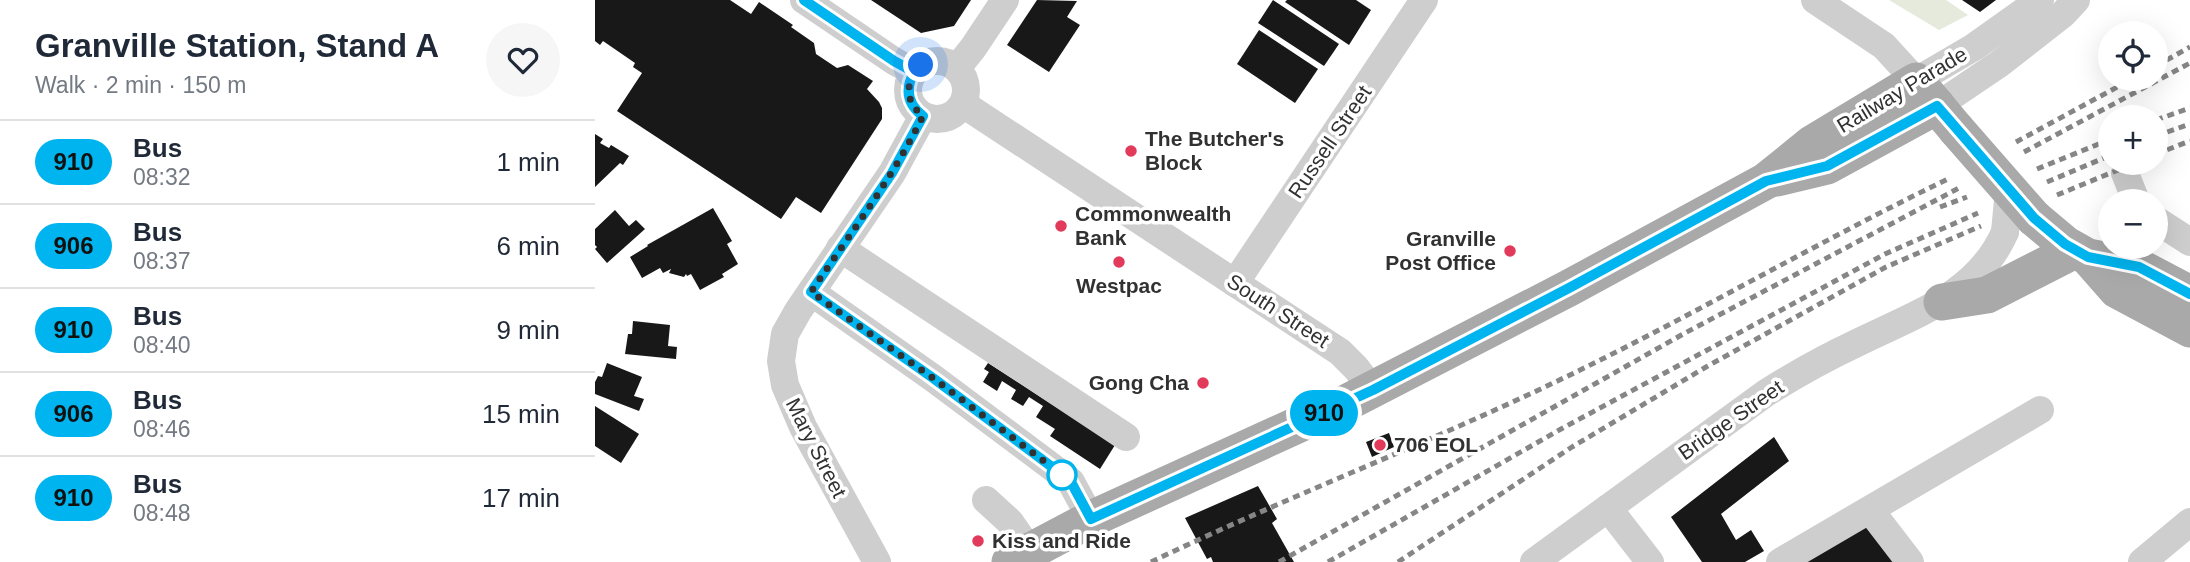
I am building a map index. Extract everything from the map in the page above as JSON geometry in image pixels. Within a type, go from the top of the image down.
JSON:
[{"type":"main road","name":"Railway Parade","points":[[1020,556],[1091,519],[1373,390],[1766,181],[1827,166],[1936,106]]},
{"type":"main road","points":[[1936,106],[2009,189],[2019,225],[2047,231],[2081,253],[2117,290],[2190,329]]},
{"type":"main road","points":[[1942,302],[1987,295],[2081,253],[2139,267],[2190,294]]},
{"type":"street","points":[[804,0],[914,72]]},
{"type":"street","points":[[957,68],[1005,0]]},
{"type":"street","name":"Russell Street","points":[[1235,283],[1424,0]]},
{"type":"street","points":[[1815,0],[1884,46],[1936,106]]},
{"type":"street","name":"Railway Parade","points":[[1936,106],[1973,47],[2040,0]]},
{"type":"street","name":"Railway Parade","points":[[1936,106],[1999,64],[2063,14],[2075,0]]},
{"type":"street","points":[[940,61],[957,68],[966,85],[963,104],[953,115],[945,118],[937,120],[923,116],[916,111],[909,97],[910,80],[914,72],[921,65],[940,61]]},
{"type":"street","name":"South Street","points":[[963,104],[1340,352],[1373,390]]},
{"type":"street","name":"Mary Street","points":[[877,562],[803,427],[785,384],[781,361],[785,334],[892,173],[923,116]]},
{"type":"street","name":"Bridge Street","points":[[1534,562],[1793,376],[1942,302],[1971,281],[2019,225]]},
{"type":"street","points":[[2168,228],[2190,242]]},
{"type":"street","points":[[840,248],[1126,437]]},
{"type":"street","points":[[811,292],[933,378],[1064,476],[1071,482],[1091,519]]},
{"type":"street","points":[[1780,562],[2040,410]]},
{"type":"street","points":[[986,500],[1010,522],[1020,556]]},
{"type":"street","points":[[1608,508],[1650,562]]},
{"type":"street","points":[[1870,510],[1910,562]]},
{"type":"street","points":[[2142,562],[2190,522]]},
{"type":"shaded area","points":[[1889,0],[1946,0],[1968,15],[1939,30]]},
{"type":"building","points":[[595,0],[730,0],[751,14],[759,2],[814,43],[816,54],[837,68],[848,65],[873,81],[867,89],[882,108],[882,119],[821,213],[796,197],[781,219],[617,111],[642,73],[633,67],[635,63],[603,41],[600,45],[595,41]]},
{"type":"building","points":[[871,0],[971,0],[954,26],[921,33]]},
{"type":"building","points":[[1037,0],[1077,1],[1067,17],[1080,25],[1049,72],[1007,45]]},
{"type":"building","points":[[1273,0],[1339,44],[1324,66],[1258,23]]},
{"type":"building","points":[[1356,0],[1371,10],[1349,45],[1285,2]]},
{"type":"building","points":[[1962,0],[1996,0],[1980,12]]},
{"type":"building","points":[[1259,30],[1318,69],[1295,103],[1237,64]]},
{"type":"building","points":[[595,134],[603,139],[600,143],[609,148],[611,145],[629,156],[623,165],[620,163],[595,187]]},
{"type":"building","points":[[713,208],[732,241],[727,244],[738,264],[722,274],[724,277],[700,290],[691,274],[684,277],[669,273],[671,269],[663,273],[660,268],[642,278],[630,257]]},
{"type":"building","points":[[615,210],[629,226],[636,220],[645,229],[607,263],[595,249],[595,229]]},
{"type":"building","points":[[633,321],[670,325],[668,346],[677,347],[676,359],[625,354]]},
{"type":"building","points":[[607,363],[642,377],[634,396],[644,399],[639,411],[595,394],[595,382],[598,376],[602,377]]},
{"type":"building","points":[[988,363],[1115,445],[1100,469],[1050,436],[1055,429],[1036,417],[1043,406],[1029,397],[1023,406],[1011,399],[1016,390],[1002,381],[997,391],[983,382],[989,372],[984,369]]},
{"type":"building","points":[[595,406],[639,434],[621,463],[595,446]]},
{"type":"building","name":"706 EOL","points":[[1389,433],[1394,447],[1372,457],[1366,442]]},
{"type":"building","points":[[1774,437],[1789,461],[1721,514],[1736,540],[1751,530],[1764,551],[1745,562],[1702,562],[1671,517]]},
{"type":"building","points":[[1258,486],[1277,519],[1272,523],[1294,562],[1213,562],[1211,557],[1207,559],[1185,518]]},
{"type":"building","points":[[1863,520],[1896,562],[1793,562]]},
{"type":"railway","points":[[2168,59],[2190,47]]},
{"type":"railway","points":[[2024,152],[2190,63]]},
{"type":"railway","points":[[2016,142],[2110,91]]},
{"type":"railway","points":[[2168,116],[2190,108]]},
{"type":"railway","points":[[2168,132],[2190,124]]},
{"type":"railway","points":[[2168,149],[2190,141]]},
{"type":"railway","points":[[2037,169],[2098,144]]},
{"type":"railway","points":[[2047,182],[2098,160]]},
{"type":"railway","points":[[2057,195],[2106,175]]},
{"type":"railway","points":[[1151,562],[1585,368],[1950,178]]},
{"type":"railway","points":[[1279,562],[1685,333],[1959,188]]},
{"type":"railway","points":[[1940,207],[1967,197]]},
{"type":"railway","points":[[1328,562],[1561,429],[1885,254],[1978,213]]},
{"type":"railway","points":[[1398,562],[1572,447],[1706,367],[1886,267],[1981,226]]},
{"type":"bus line","name":"910","points":[[804,0],[914,72],[908,90],[909,97],[916,111],[923,116],[892,173],[811,292],[933,378],[1064,476],[1071,482],[1091,519],[1373,390],[1766,181],[1827,166],[1937,106],[2047,231],[2088,257],[2139,267],[2190,294]]},
{"type":"place","name":"The Butcher's Block","points":[[1131,151]]},
{"type":"place","name":"Commonwealth Bank","points":[[1061,226]]},
{"type":"place","name":"Granville Post Office","points":[[1510,251]]},
{"type":"place","name":"Westpac","points":[[1119,262]]},
{"type":"place","name":"Gong Cha","points":[[1203,383]]},
{"type":"place","name":"706 EOL","points":[[1380,445]]},
{"type":"place","name":"Kiss and Ride","points":[[978,541]]},
{"type":"route","points":[[921,65],[914,72],[908,90],[916,111],[923,116],[911,141],[811,292],[933,378],[1064,476],[1062,475]]}]
